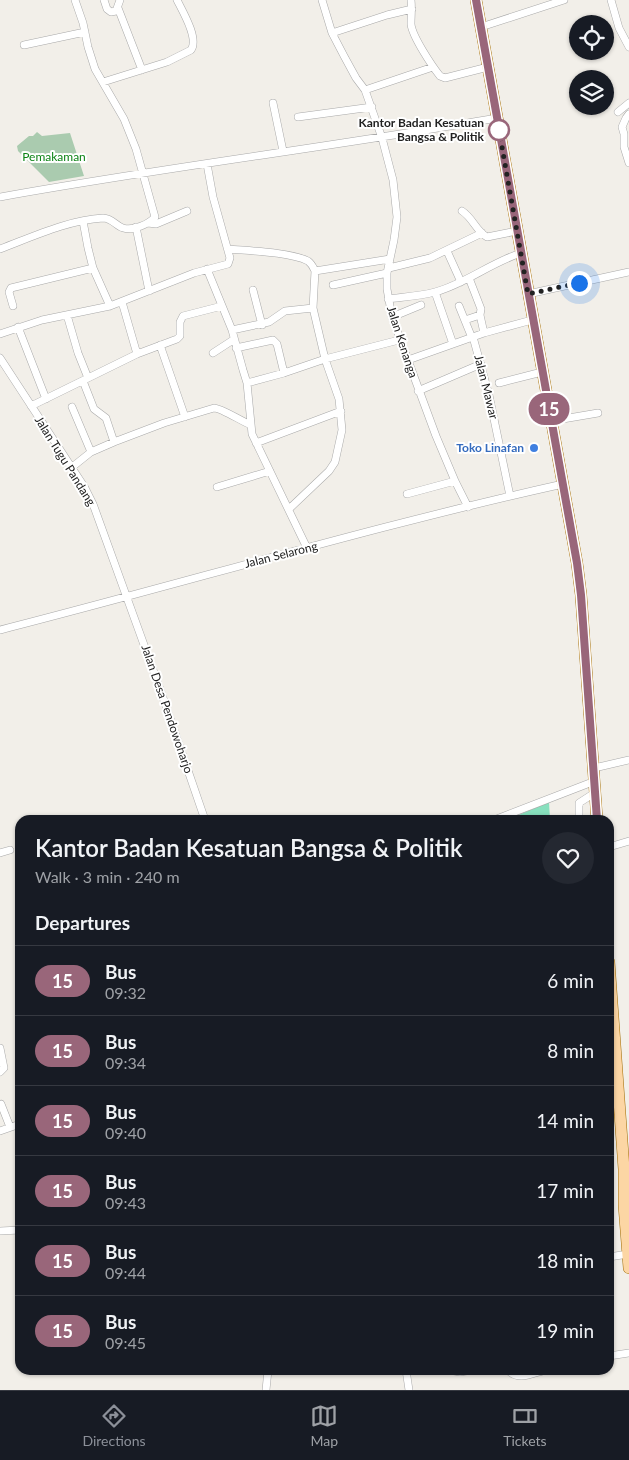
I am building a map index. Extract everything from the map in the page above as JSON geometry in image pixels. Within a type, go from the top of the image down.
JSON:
[{"type":"main road","points":[[476,0],[488,68],[494,119],[517,231],[581,595],[597,815]]},
{"type":"main road","points":[[614,1067],[629,1208]]},
{"type":"main road","points":[[627,1192],[624,1206],[629,1268]]},
{"type":"street","points":[[0,249],[83,221],[105,218],[124,228],[136,227],[148,223],[155,214],[144,174],[124,120],[90,56],[75,0]]},
{"type":"street","points":[[104,0],[109,11],[114,12],[119,4]]},
{"type":"street","points":[[103,82],[188,53],[194,47],[194,40],[177,0]]},
{"type":"street","name":"Jalan Kenanga","points":[[322,0],[332,33],[356,78],[365,90],[372,107],[393,180],[397,217],[388,270],[388,299],[392,316],[418,391],[455,481],[468,507]]},
{"type":"street","points":[[411,0],[412,26],[421,48],[440,76],[445,78],[488,68]]},
{"type":"street","points":[[481,27],[564,0]]},
{"type":"street","points":[[611,0],[620,28],[629,47]]},
{"type":"street","points":[[119,4],[142,70]]},
{"type":"street","points":[[332,33],[412,9]]},
{"type":"street","points":[[24,45],[85,32]]},
{"type":"street","points":[[365,90],[433,67]]},
{"type":"street","points":[[273,103],[283,151]]},
{"type":"street","points":[[618,112],[629,103]]},
{"type":"street","points":[[298,117],[372,107]]},
{"type":"street","points":[[629,114],[622,127],[629,163]]},
{"type":"street","points":[[0,197],[494,119]]},
{"type":"street","points":[[0,334],[42,320],[110,306],[206,269],[228,264],[230,260],[228,249],[213,197],[207,164]]},
{"type":"street","points":[[148,223],[156,224],[187,211]]},
{"type":"street","points":[[462,211],[471,218],[487,237],[517,231]]},
{"type":"street","points":[[83,221],[93,268],[110,306]]},
{"type":"street","points":[[136,227],[149,290]]},
{"type":"street","points":[[333,285],[430,258],[482,233]]},
{"type":"street","points":[[228,249],[284,255],[308,262],[313,266],[314,308],[325,359],[339,399],[342,430],[335,462],[329,471],[289,509]]},
{"type":"street","points":[[447,251],[461,282]]},
{"type":"street","points":[[388,299],[435,292],[461,282],[497,262],[521,253]]},
{"type":"street","points":[[314,271],[390,259]]},
{"type":"street","points":[[13,306],[9,292],[11,288],[93,268]]},
{"type":"street","points":[[206,269],[232,330],[233,340],[247,384],[250,425],[256,443],[307,548]]},
{"type":"street","points":[[528,294],[629,272]]},
{"type":"street","points":[[469,278],[481,309],[480,315],[484,333]]},
{"type":"street","points":[[253,290],[262,324]]},
{"type":"street","points":[[435,292],[453,344]]},
{"type":"street","points":[[122,302],[137,354]]},
{"type":"street","points":[[392,316],[421,305]]},
{"type":"street","points":[[31,406],[137,354],[172,341],[180,336],[180,322],[183,316],[222,306]]},
{"type":"street","name":"Jalan Mawar","points":[[459,306],[481,364],[510,496]]},
{"type":"street","points":[[232,330],[269,322],[285,311],[314,308]]},
{"type":"street","points":[[67,315],[94,408],[106,418],[114,442]]},
{"type":"street","points":[[465,320],[480,315]]},
{"type":"street","points":[[408,360],[484,333],[532,320]]},
{"type":"street","points":[[18,328],[46,399]]},
{"type":"street","points":[[213,353],[233,340]]},
{"type":"street","points":[[236,348],[273,340],[277,344],[284,373]]},
{"type":"street","points":[[247,384],[325,359],[399,340]]},
{"type":"street","points":[[160,345],[185,417]]},
{"type":"street","name":"Jalan Tugu Pandang","points":[[0,358],[94,504],[128,598]]},
{"type":"street","points":[[418,391],[481,364]]},
{"type":"street","points":[[500,383],[542,372]]},
{"type":"street","points":[[72,407],[91,452]]},
{"type":"street","points":[[71,468],[91,452],[114,442],[217,408],[250,425]]},
{"type":"street","points":[[256,443],[341,411]]},
{"type":"street","points":[[551,421],[598,413]]},
{"type":"street","points":[[217,487],[270,471]]},
{"type":"street","points":[[407,494],[455,481]]},
{"type":"street","name":"Jalan Selarong","points":[[0,630],[128,598],[307,548],[563,484]]},
{"type":"street","name":"Jalan Desa Pendowoharjo","points":[[128,598],[203,815]]},
{"type":"street","points":[[594,768],[629,760]]},
{"type":"street","points":[[509,815],[595,787]]},
{"type":"street","points":[[579,815],[578,803],[595,787]]},
{"type":"street","points":[[614,845],[629,841]]},
{"type":"street","points":[[0,853],[10,850]]},
{"type":"street","points":[[0,1048],[4,1068],[0,1072]]},
{"type":"street","points":[[2,1104],[10,1127]]},
{"type":"street","points":[[0,1131],[15,1126]]},
{"type":"street","points":[[0,1231],[15,1230]]},
{"type":"street","points":[[614,1257],[628,1254]]},
{"type":"street","points":[[614,1355],[629,1353]]},
{"type":"street","points":[[266,1390],[268,1375]]},
{"type":"street","points":[[407,1375],[409,1390]]},
{"type":"street","points":[[513,1375],[520,1377],[527,1375]]},
{"type":"green space","name":"Pemakaman","points":[[37,132],[42,136],[70,133],[84,176],[49,182],[18,151],[17,146]]},
{"type":"green space","points":[[549,802],[550,815],[519,815]]},
{"type":"bus line","name":"15","points":[[476,0],[577,563],[597,815]]},
{"type":"place","name":"Kantor Badan Kesatuan Bangsa & Politik","points":[[499,130]]},
{"type":"place","name":"Toko Linafan","points":[[534,448]]},
{"type":"route","points":[[499,130],[528,294],[579,283]]}]
